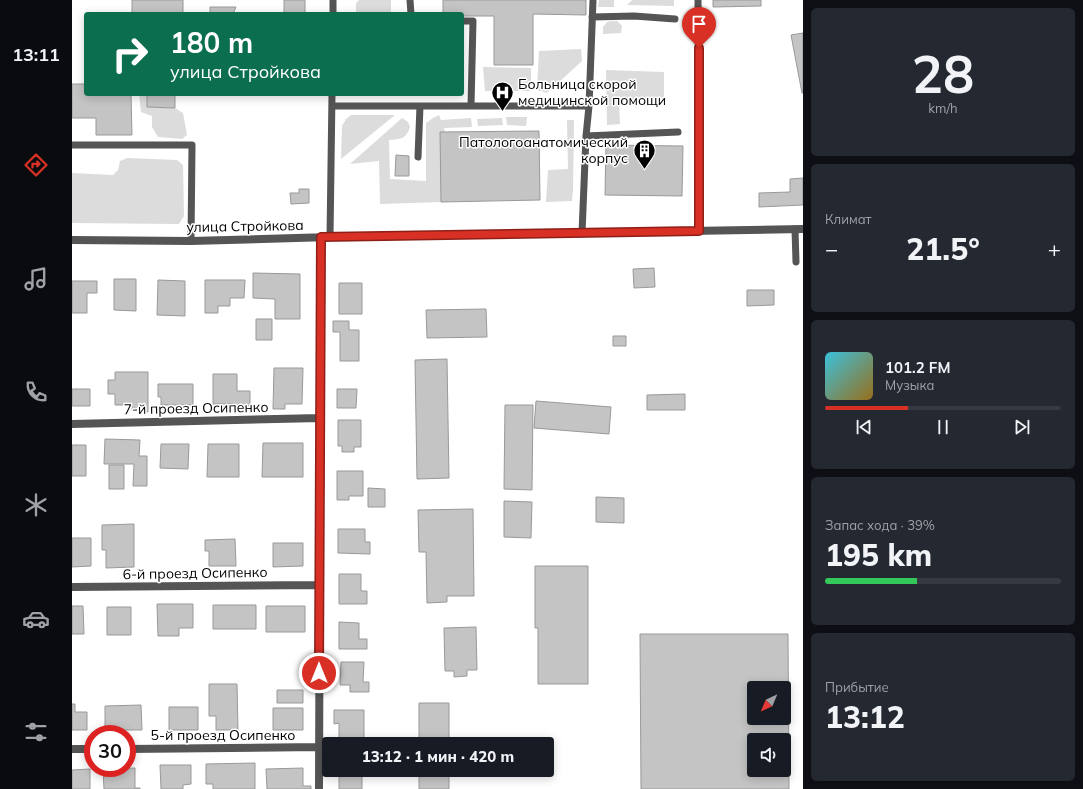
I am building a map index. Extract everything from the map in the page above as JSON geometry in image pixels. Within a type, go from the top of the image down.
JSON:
[{"type":"street","name":"улица Стройкова","points":[[72,240],[191,241],[321,237],[799,229]]},
{"type":"street","points":[[319,789],[321,237]]},
{"type":"street","name":"7-й проезд Осипенко","points":[[72,424],[320,418]]},
{"type":"street","name":"6-й проезд Осипенко","points":[[72,587],[319,584]]},
{"type":"street","name":"5-й проезд Осипенко","points":[[136,749],[320,747]]},
{"type":"street","points":[[72,749],[84,749]]},
{"type":"lane","points":[[333,0],[333,12]]},
{"type":"lane","points":[[410,0],[411,12]]},
{"type":"lane","points":[[582,233],[593,0]]},
{"type":"lane","points":[[698,0],[699,231]]},
{"type":"lane","points":[[592,17],[634,16],[675,19]]},
{"type":"lane","points":[[464,21],[473,21],[471,106]]},
{"type":"lane","points":[[330,237],[332,96]]},
{"type":"lane","points":[[332,106],[589,106]]},
{"type":"lane","points":[[418,157],[420,106]]},
{"type":"lane","points":[[586,136],[678,132]]},
{"type":"lane","points":[[72,145],[192,145],[191,241]]},
{"type":"lane","points":[[796,262],[799,229]]},
{"type":"shaded area","points":[[359,0],[391,0],[391,12],[356,12],[356,3]]},
{"type":"shaded area","points":[[599,0],[614,0],[614,7],[598,7]]},
{"type":"shaded area","points":[[632,0],[674,0],[674,6],[627,5]]},
{"type":"shaded area","points":[[617,21],[622,26],[621,33],[603,34],[603,27],[607,22]]},
{"type":"shaded area","points":[[581,49],[582,61],[547,93],[537,90],[539,51]]},
{"type":"shaded area","points":[[483,67],[531,68],[531,91],[485,91]]},
{"type":"shaded area","points":[[606,70],[664,72],[664,97],[661,100],[619,100],[620,124],[607,125]]},
{"type":"shaded area","points":[[139,96],[147,96],[147,107],[175,108],[183,113],[187,135],[182,139],[158,137],[152,127],[152,116],[141,112]]},
{"type":"shaded area","points":[[351,115],[395,115],[341,159],[342,126],[346,119]]},
{"type":"shaded area","points":[[439,115],[441,120],[471,118],[472,127],[444,128],[441,202],[380,204],[379,161],[350,164],[402,118],[408,122],[410,127],[407,134],[402,138],[389,140],[390,179],[426,181],[426,123]]},
{"type":"shaded area","points":[[506,117],[527,117],[526,126],[507,125]]},
{"type":"shaded area","points":[[502,118],[503,125],[478,126],[477,119]]},
{"type":"shaded area","points":[[567,120],[574,120],[572,201],[546,202],[548,170],[568,169]]},
{"type":"shaded area","points":[[127,158],[177,160],[183,165],[184,216],[179,224],[72,223],[72,173],[113,175],[118,170],[120,161]]},
{"type":"building","points":[[132,0],[183,0],[183,12],[132,12]]},
{"type":"building","points":[[284,0],[305,0],[305,12],[284,12]]},
{"type":"building","points":[[443,0],[586,0],[586,15],[533,14],[533,65],[494,65],[494,16],[464,16],[464,12],[443,12]]},
{"type":"building","points":[[713,0],[761,0],[761,6],[713,7]]},
{"type":"building","points":[[210,7],[236,7],[234,12],[210,12]]},
{"type":"building","points":[[803,33],[803,93],[802,93],[791,35]]},
{"type":"building","points":[[72,84],[84,84],[84,96],[131,96],[132,135],[96,135],[96,118],[72,118]]},
{"type":"building","points":[[147,96],[175,96],[175,108],[147,107]]},
{"type":"building","points":[[539,131],[540,200],[441,202],[440,132]]},
{"type":"building","name":"Патологоанатомический корпус","points":[[606,145],[683,146],[682,196],[605,195]]},
{"type":"building","points":[[396,155],[409,156],[409,176],[395,176]]},
{"type":"building","points":[[803,178],[803,205],[759,207],[759,193],[790,192],[790,179]]},
{"type":"building","points":[[299,189],[309,189],[309,203],[291,204],[290,193],[299,193]]},
{"type":"building","points":[[654,268],[655,287],[634,288],[633,269]]},
{"type":"building","points":[[253,273],[300,274],[300,319],[275,319],[275,299],[253,298]]},
{"type":"building","points":[[114,279],[136,279],[136,311],[114,310]]},
{"type":"building","points":[[158,280],[185,281],[185,316],[157,315]]},
{"type":"building","points":[[205,280],[245,280],[244,298],[230,298],[230,306],[218,306],[218,313],[205,313]]},
{"type":"building","points":[[72,281],[97,281],[97,293],[87,293],[87,313],[72,313]]},
{"type":"building","points":[[339,283],[362,283],[362,314],[339,314]]},
{"type":"building","points":[[747,290],[774,290],[774,305],[747,306]]},
{"type":"building","points":[[486,309],[487,337],[427,338],[426,310]]},
{"type":"building","points":[[256,319],[272,319],[272,340],[256,340]]},
{"type":"building","points":[[333,321],[349,321],[349,330],[359,330],[359,361],[340,361],[340,332],[333,332]]},
{"type":"building","points":[[613,336],[626,336],[626,346],[613,346]]},
{"type":"building","points":[[447,359],[449,478],[417,479],[415,360]]},
{"type":"building","points":[[274,368],[303,368],[302,404],[285,404],[285,409],[273,409]]},
{"type":"building","points":[[115,372],[148,372],[148,412],[132,411],[132,405],[115,405],[115,394],[108,394],[108,380],[115,380]]},
{"type":"building","points":[[213,374],[237,374],[237,391],[250,391],[250,408],[234,408],[234,404],[213,404]]},
{"type":"building","points":[[158,384],[193,384],[193,405],[161,405],[161,397],[158,397]]},
{"type":"building","points":[[72,389],[90,389],[90,406],[72,406]]},
{"type":"building","points":[[337,389],[357,389],[356,408],[337,408]]},
{"type":"building","points":[[685,394],[685,410],[647,410],[647,395]]},
{"type":"building","points":[[536,401],[611,407],[609,434],[534,428]]},
{"type":"building","points":[[505,405],[533,405],[532,490],[504,489]]},
{"type":"building","points":[[338,420],[361,420],[361,447],[354,447],[354,452],[342,452],[342,446],[338,446]]},
{"type":"building","points":[[105,439],[140,440],[139,456],[147,456],[147,486],[133,486],[134,464],[104,464]]},
{"type":"building","points":[[263,443],[303,443],[303,477],[262,477]]},
{"type":"building","points":[[161,444],[189,444],[188,469],[160,468]]},
{"type":"building","points":[[208,444],[239,444],[239,477],[207,477]]},
{"type":"building","points":[[72,445],[86,445],[86,476],[72,476]]},
{"type":"building","points":[[109,465],[124,465],[124,489],[109,489]]},
{"type":"building","points":[[337,471],[363,471],[363,496],[349,496],[349,500],[337,500]]},
{"type":"building","points":[[368,488],[385,489],[385,507],[368,507]]},
{"type":"building","points":[[596,497],[624,498],[624,523],[596,522]]},
{"type":"building","points":[[504,501],[532,502],[531,538],[504,537]]},
{"type":"building","points":[[473,509],[474,596],[447,596],[447,602],[427,603],[426,552],[419,552],[418,510]]},
{"type":"building","points":[[134,524],[134,567],[106,568],[106,550],[102,550],[102,525]]},
{"type":"building","points":[[338,529],[365,529],[365,542],[370,542],[370,554],[338,553]]},
{"type":"building","points":[[72,538],[91,538],[91,566],[72,567]]},
{"type":"building","points":[[235,539],[236,566],[209,566],[209,551],[205,551],[205,540]]},
{"type":"building","points":[[273,543],[303,543],[303,566],[273,567]]},
{"type":"building","points":[[535,566],[588,566],[588,684],[538,684],[538,628],[535,628]]},
{"type":"building","points":[[339,574],[361,574],[361,591],[367,591],[367,604],[339,604]]},
{"type":"building","points":[[157,604],[193,604],[193,628],[179,628],[179,636],[158,636]]},
{"type":"building","points":[[213,605],[256,605],[256,629],[213,629]]},
{"type":"building","points":[[72,606],[83,606],[84,634],[72,634]]},
{"type":"building","points":[[266,606],[305,606],[305,632],[266,632]]},
{"type":"building","points":[[107,607],[131,607],[131,635],[107,635]]},
{"type":"building","points":[[339,622],[359,623],[359,639],[367,639],[367,649],[339,649]]},
{"type":"building","points":[[476,627],[477,670],[467,670],[467,676],[454,677],[454,671],[445,671],[444,628]]},
{"type":"building","points":[[640,634],[788,634],[788,681],[747,681],[747,725],[789,725],[789,733],[747,733],[747,777],[789,777],[789,789],[641,789]]},
{"type":"building","points":[[341,662],[364,662],[363,682],[369,682],[369,692],[350,692],[350,685],[340,685]]},
{"type":"building","points":[[209,684],[237,684],[238,730],[216,730],[216,716],[209,716]]},
{"type":"building","points":[[277,690],[303,690],[303,703],[277,703]]},
{"type":"building","points":[[419,703],[449,703],[449,737],[419,737]]},
{"type":"building","points":[[72,704],[75,704],[75,712],[87,712],[87,725],[84,725],[84,730],[72,730]]},
{"type":"building","points":[[141,705],[142,730],[136,730],[136,725],[105,725],[105,706]]},
{"type":"building","points":[[169,707],[198,707],[198,730],[169,730]]},
{"type":"building","points":[[273,708],[303,708],[303,730],[273,730]]},
{"type":"building","points":[[334,710],[364,710],[364,737],[339,737],[339,723],[334,724]]},
{"type":"building","points":[[255,763],[255,789],[213,789],[213,784],[206,784],[206,764]]},
{"type":"building","points":[[160,765],[191,765],[191,784],[183,785],[183,789],[161,789]]},
{"type":"building","points":[[303,768],[303,786],[311,786],[311,789],[267,789],[266,769]]},
{"type":"building","points":[[84,769],[84,777],[90,777],[90,789],[72,789],[72,770]]},
{"type":"building","points":[[103,777],[135,777],[135,788],[140,788],[140,789],[104,789]]},
{"type":"building","points":[[339,777],[362,777],[362,789],[339,789]]},
{"type":"building","points":[[419,777],[449,777],[449,789],[419,789]]},
{"type":"place","name":"Больница скорой медицинской помощи","points":[[503,112]]},
{"type":"place","name":"Патологоанатомический корпус","points":[[644,170]]},
{"type":"route","points":[[319,673],[321,237],[699,231],[699,48]]}]
